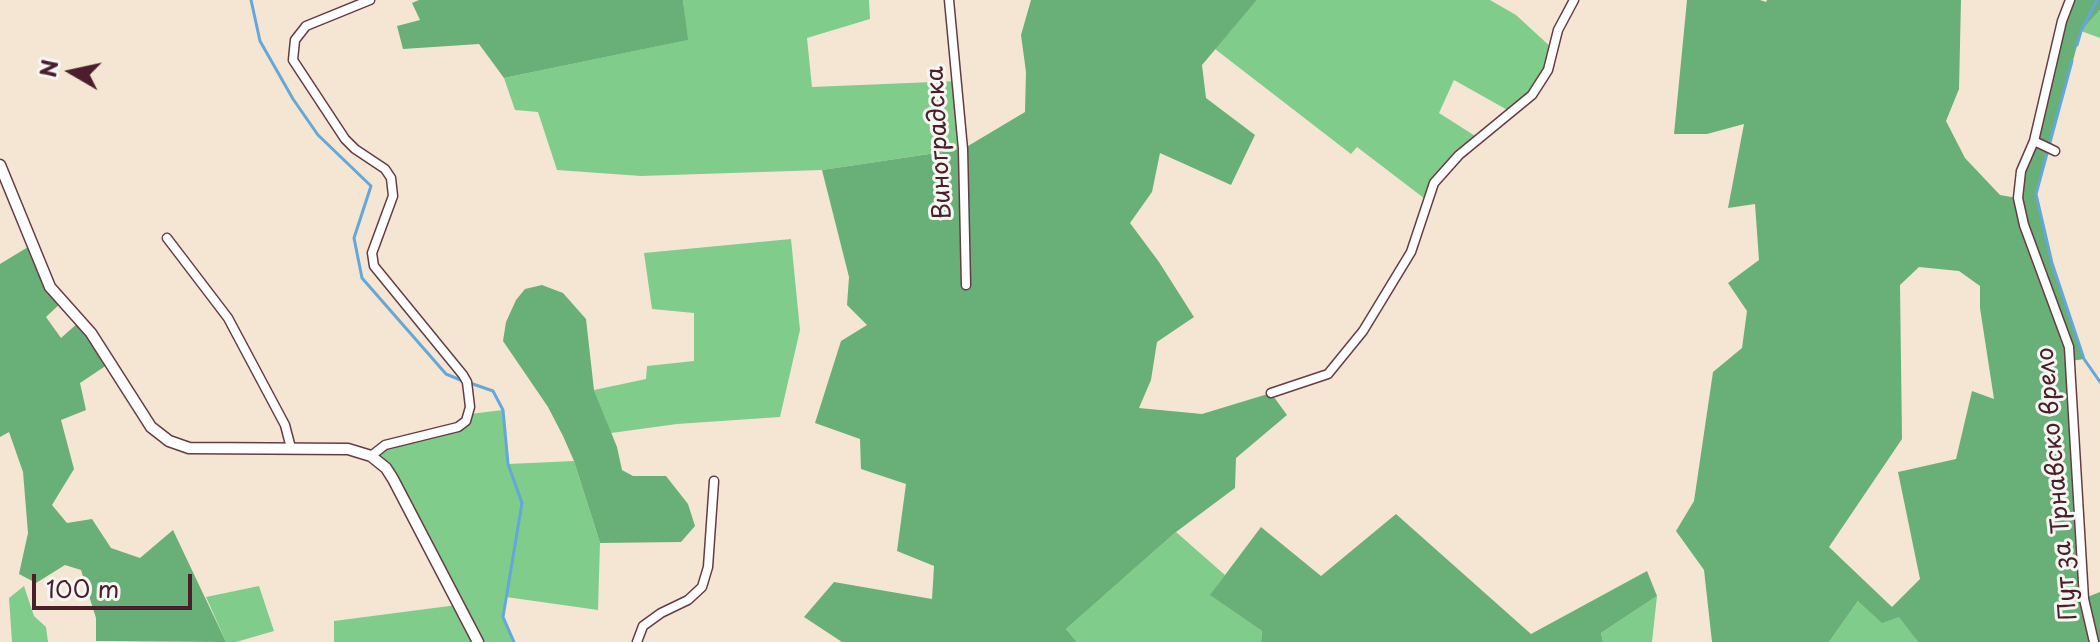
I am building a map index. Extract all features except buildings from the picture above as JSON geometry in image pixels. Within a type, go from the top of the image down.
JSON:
[{"type":"street","points":[[370,0],[306,26],[295,40],[293,60],[345,139],[385,169],[391,178],[393,196],[372,253],[374,266],[463,375],[470,407],[466,421],[458,427],[385,445],[371,456]]},
{"type":"street","name":"Виноградска","points":[[949,0],[963,149],[966,285]]},
{"type":"street","points":[[1271,393],[1328,374],[1363,331],[1411,252],[1434,183],[1459,155],[1532,95],[1548,70],[1558,30],[1574,0]]},
{"type":"street","name":"Пут за Трнавско врело","points":[[2070,0],[2062,21],[2038,143],[2021,171],[2018,198],[2024,225],[2069,347],[2084,599],[2094,642]]},
{"type":"street","points":[[2038,143],[2055,151]]},
{"type":"street","points":[[0,165],[50,287],[91,333],[143,417],[160,436],[179,445],[200,449],[348,449],[371,456],[386,468],[393,479],[478,642]]},
{"type":"street","points":[[167,238],[228,318],[285,425],[291,448]]},
{"type":"street","points":[[637,642],[643,626],[688,600],[702,587],[708,567],[714,481]]},
{"type":"green space","points":[[419,0],[683,0],[688,40],[504,78],[479,44],[403,49],[397,26],[420,20],[412,3]]},
{"type":"green space","points":[[683,0],[869,0],[870,19],[807,38],[812,87],[957,81],[963,149],[822,170],[641,176],[557,170],[538,112],[515,110],[504,78],[687,40]]},
{"type":"green space","points":[[1031,0],[1257,0],[1202,65],[1206,98],[1255,135],[1231,185],[1160,153],[1152,192],[1130,223],[1194,317],[1157,342],[1151,380],[1139,408],[1202,414],[1271,393],[1287,415],[1236,458],[1235,488],[1176,532],[1066,629],[1077,642],[842,642],[804,617],[834,582],[932,599],[934,566],[897,551],[906,484],[861,469],[860,439],[815,423],[841,341],[867,325],[847,305],[849,277],[822,170],[963,149],[1025,112],[1026,72],[1021,35]]},
{"type":"green space","points":[[1257,0],[1490,0],[1516,15],[1553,49],[1532,95],[1511,112],[1454,80],[1439,113],[1480,139],[1434,183],[1429,202],[1357,147],[1351,154],[1215,49]]},
{"type":"green space","points":[[1687,0],[1961,0],[1959,89],[1946,121],[1965,158],[2000,195],[2017,198],[2070,0],[2100,0],[2100,10],[2081,31],[2037,194],[2052,263],[2084,359],[2071,361],[2085,598],[2100,592],[2100,642],[1918,642],[1899,617],[1882,623],[1858,601],[1829,642],[1712,642],[1704,570],[1676,531],[1694,501],[1713,372],[1742,348],[1747,311],[1728,283],[1759,260],[1755,204],[1728,208],[1744,124],[1707,134],[1674,134]],"holes":[[[1919,267],[1959,271],[1980,286],[1980,308],[1994,399],[1972,391],[1956,459],[1898,472],[1920,579],[1892,607],[1829,547],[1902,439],[1900,285]]]},
{"type":"green space","points":[[2100,10],[2100,38],[2081,31]]},
{"type":"green space","points":[[791,239],[800,330],[780,417],[677,424],[611,433],[594,390],[646,379],[647,366],[694,361],[694,313],[652,309],[644,253]]},
{"type":"green space","points":[[33,244],[63,301],[46,317],[61,338],[80,321],[110,363],[80,383],[86,410],[61,420],[74,469],[52,505],[67,523],[92,519],[111,548],[140,558],[173,530],[226,642],[96,641],[96,618],[81,570],[65,565],[36,583],[19,574],[28,533],[23,472],[9,432],[0,437],[0,264]]},
{"type":"green space","points":[[542,285],[563,293],[586,319],[594,390],[617,447],[622,470],[633,476],[666,476],[688,504],[695,526],[681,542],[600,543],[563,436],[548,407],[503,341],[506,322],[516,300],[525,289]]},
{"type":"green space","points":[[503,410],[508,464],[574,461],[600,543],[598,610],[506,597],[503,617],[514,642],[334,642],[334,621],[457,605],[379,462],[376,450],[458,427],[470,414]]},
{"type":"green space","points":[[1396,514],[1531,634],[1647,571],[1657,596],[1601,633],[1603,642],[1261,642],[1262,631],[1210,595],[1261,527],[1321,576]]},
{"type":"green space","points":[[1176,532],[1225,575],[1211,595],[1262,631],[1261,642],[1077,642],[1066,629]]},
{"type":"green space","points":[[24,586],[34,616],[46,627],[48,642],[12,642],[9,598]]},
{"type":"green space","points":[[259,586],[274,631],[226,642],[206,597]]},
{"type":"green space","points":[[1657,596],[1652,642],[1603,642],[1601,633]]},
{"type":"green space","points":[[1858,601],[1899,616],[1918,642],[1829,642]]},
{"type":"waterway","points":[[251,0],[260,41],[293,99],[318,135],[371,186],[354,238],[362,278],[446,374],[463,381]]},
{"type":"waterway","points":[[2077,45],[2097,0]]},
{"type":"waterway","points":[[2072,61],[2036,194],[2052,263],[2084,359],[2100,382]]},
{"type":"waterway","points":[[470,383],[493,391],[503,410],[508,464],[522,503],[503,617],[514,642]]}]
